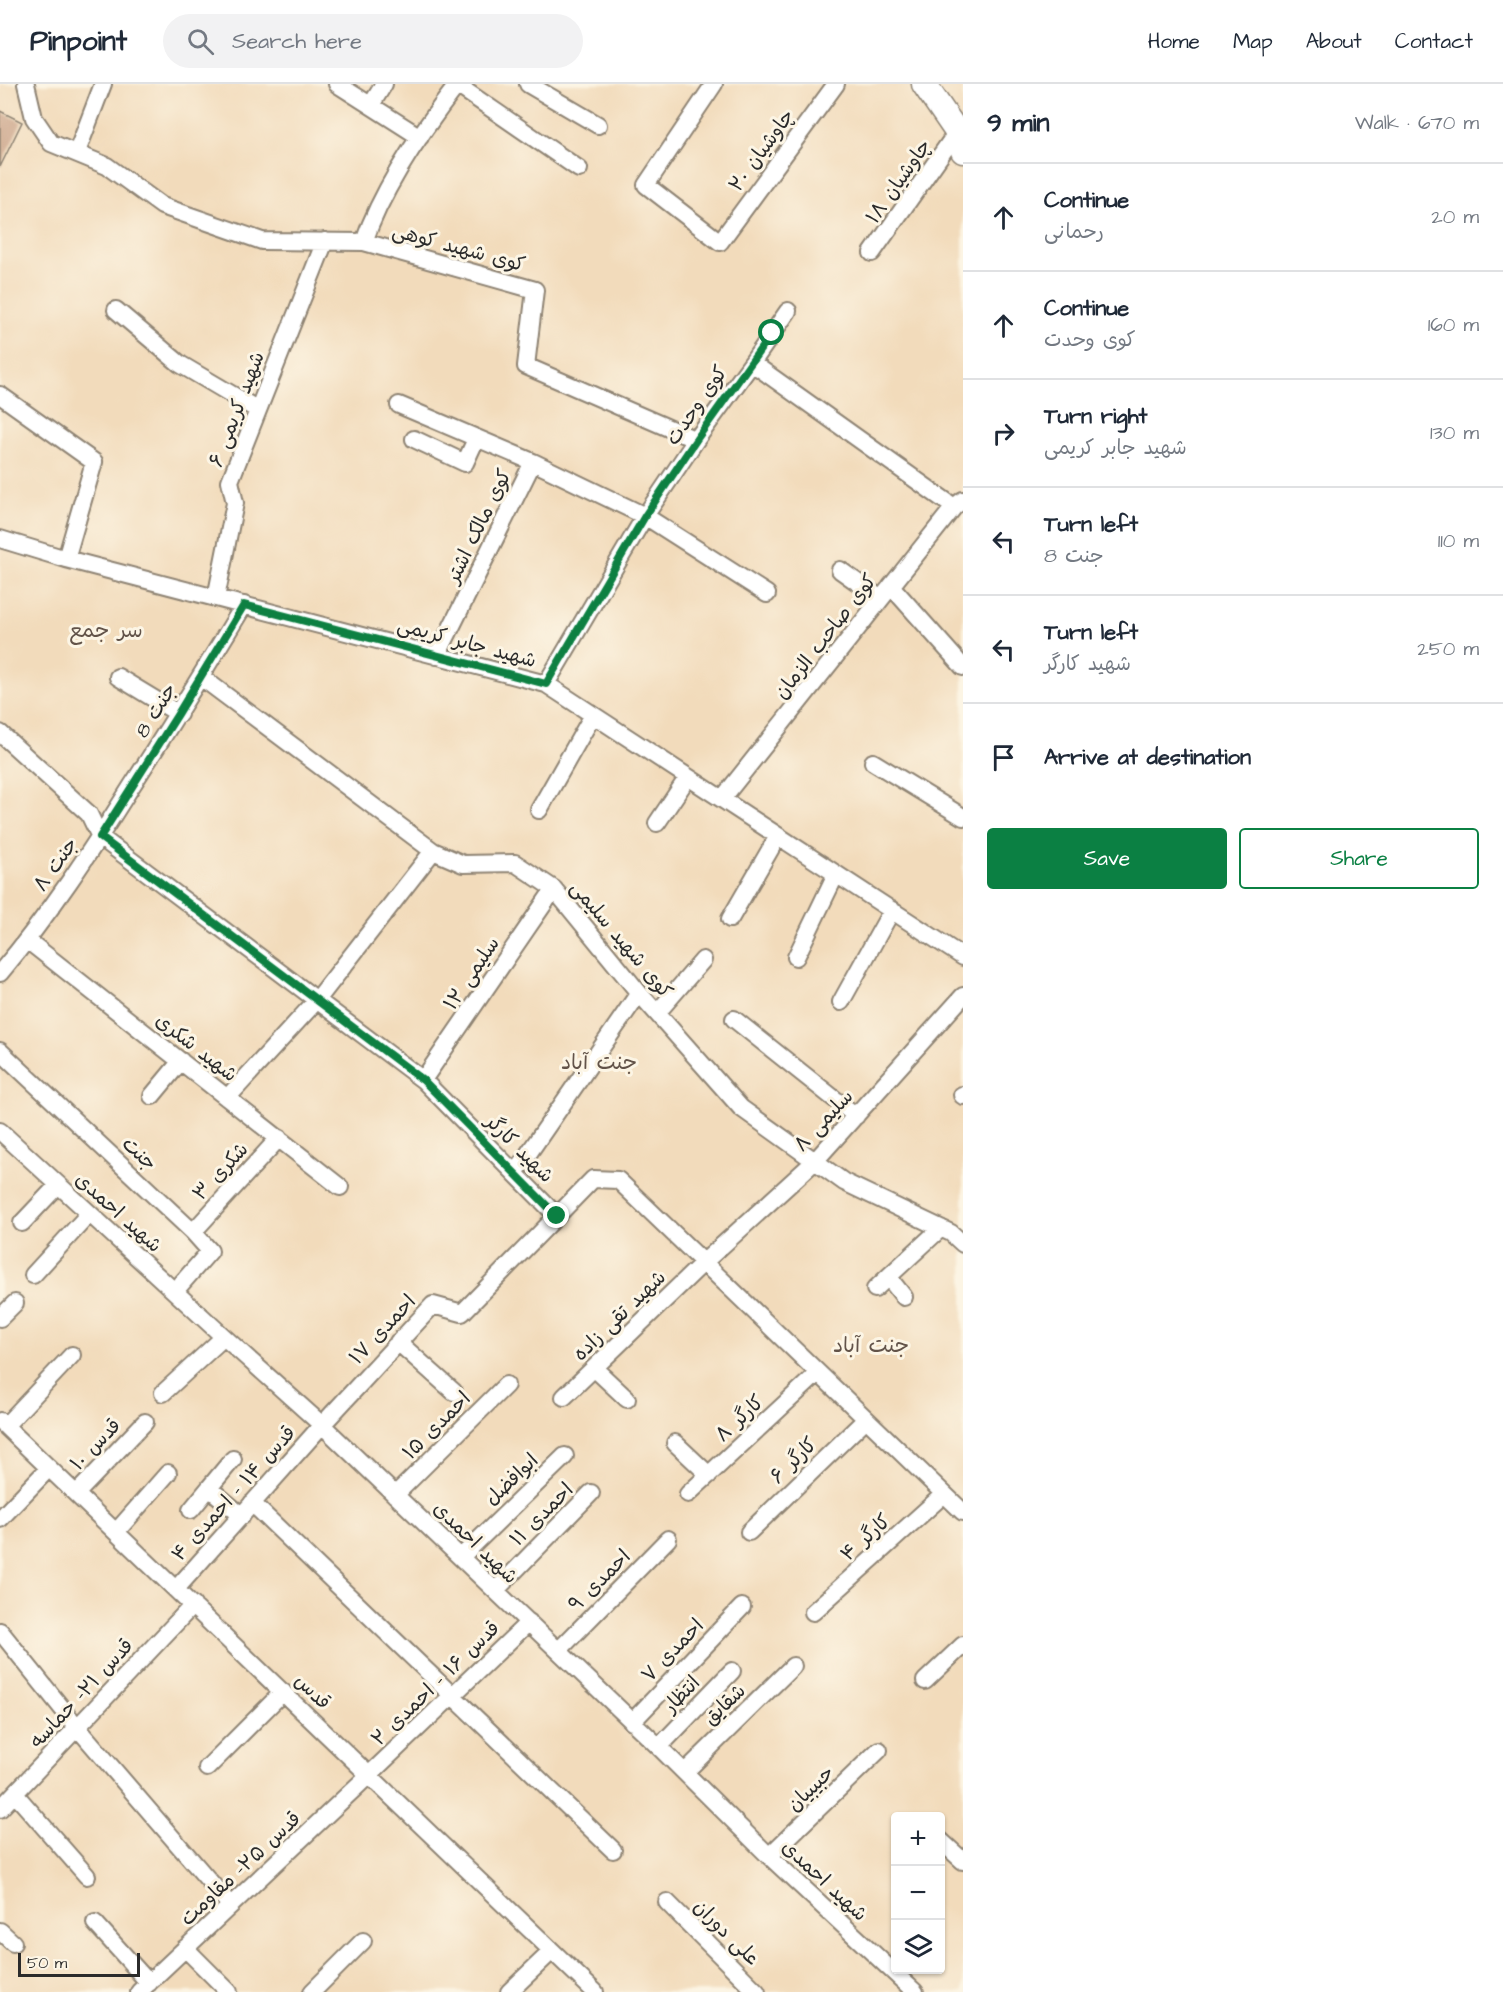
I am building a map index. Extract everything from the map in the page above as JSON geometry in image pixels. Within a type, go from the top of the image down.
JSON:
[{"type":"main road","points":[[924,84],[960,142]]},
{"type":"street","name":"کوی شهید کوهی","points":[[26,84],[34,118],[51,142],[106,166],[162,206],[262,241],[364,242],[535,290],[526,366],[696,440]]},
{"type":"street","points":[[77,152],[103,84]]},
{"type":"street","points":[[337,84],[420,137]]},
{"type":"street","points":[[371,105],[384,84]]},
{"type":"street","points":[[528,84],[598,125]]},
{"type":"street","name":"چاوشیان ۲۰","points":[[714,84],[646,185],[720,242],[836,84]]},
{"type":"street","points":[[364,242],[373,216],[420,137],[458,85],[579,169]]},
{"type":"street","name":"چاوشیان ۱۸","points":[[872,253],[960,142]]},
{"type":"street","name":"شهید کریمی ۶","points":[[216,598],[235,503],[230,481],[325,240]]},
{"type":"street","points":[[116,310],[180,364],[258,410]]},
{"type":"street","points":[[752,363],[788,311]]},
{"type":"street","name":"کوی وحدت","points":[[546,684],[645,516],[752,363],[958,503]]},
{"type":"street","points":[[0,395],[94,462],[66,559]]},
{"type":"street","points":[[399,405],[533,462]]},
{"type":"street","points":[[414,440],[465,463],[476,439]]},
{"type":"street","name":"کوی مالک اشتر","points":[[437,656],[533,462],[645,516],[767,594]]},
{"type":"street","name":"کوی صاحب الزمان","points":[[722,799],[958,503]]},
{"type":"street","name":"شهید جابر کریمی","points":[[0,539],[66,559],[546,684],[963,957]]},
{"type":"street","points":[[840,570],[886,592],[963,667]]},
{"type":"street","name":"جنت 8","points":[[100,837],[244,605]]},
{"type":"street","points":[[118,677],[178,714]]},
{"type":"street","name":"کوی شهید سلیمی","points":[[201,677],[433,851],[463,864],[515,863],[554,889],[639,993],[741,1108],[844,1182],[951,1233],[963,1244]]},
{"type":"street","points":[[539,810],[593,715]]},
{"type":"street","points":[[0,733],[89,814],[100,837]]},
{"type":"street","points":[[873,762],[963,817]]},
{"type":"street","points":[[657,823],[688,777]]},
{"type":"street","points":[[730,919],[778,836]]},
{"type":"street","name":"جنت ۸","points":[[0,973],[27,940],[100,837]]},
{"type":"street","name":"شهید کارگر","points":[[100,837],[423,1080],[557,1216]]},
{"type":"street","points":[[227,1098],[317,1000],[433,851]]},
{"type":"street","points":[[796,957],[836,874]]},
{"type":"street","name":"سلیمی ۱۲","points":[[423,1080],[554,889]]},
{"type":"street","points":[[841,1002],[892,910]]},
{"type":"street","name":"شهید شکری","points":[[27,940],[340,1187]]},
{"type":"street","points":[[657,1013],[703,960]]},
{"type":"street","points":[[515,1173],[639,993]]},
{"type":"street","name":"سلیمی ۸","points":[[703,1263],[815,1161],[963,996]]},
{"type":"street","points":[[734,1019],[856,1116]]},
{"type":"street","name":"جنت","points":[[0,1050],[193,1232],[210,1251],[175,1291]]},
{"type":"street","points":[[152,1096],[181,1061]]},
{"type":"street","name":"شهید احمدی","points":[[0,1131],[322,1425],[559,1650],[769,1856],[915,1992]]},
{"type":"street","name":"شکری ۳","points":[[193,1232],[279,1138]]},
{"type":"street","points":[[557,1216],[593,1179],[618,1180],[963,1512]]},
{"type":"street","points":[[22,1223],[58,1185]]},
{"type":"street","points":[[33,1275],[89,1214]]},
{"type":"street","name":"احمدی ۱۷","points":[[322,1425],[433,1305],[462,1313],[557,1216]]},
{"type":"street","points":[[875,1289],[941,1228]]},
{"type":"street","name":"شهید تقی زاده","points":[[564,1397],[703,1263]]},
{"type":"street","points":[[889,1278],[904,1297]]},
{"type":"street","points":[[0,1318],[15,1303]]},
{"type":"street","points":[[163,1393],[224,1337]]},
{"type":"street","points":[[398,1342],[454,1392]]},
{"type":"street","points":[[3,1423],[72,1355]]},
{"type":"street","points":[[594,1368],[627,1399]]},
{"type":"street","name":"کارگر ۸","points":[[688,1494],[818,1373]]},
{"type":"street","name":"احمدی ۱۵","points":[[395,1495],[506,1385]]},
{"type":"street","name":"کارگر ۶","points":[[749,1532],[866,1419]]},
{"type":"street","name":"قدس ۱۰","points":[[76,1494],[144,1422]]},
{"type":"street","name":"قدس","points":[[3,1423],[595,1992]]},
{"type":"street","name":"قدس ۱۴ - احمدی ۴","points":[[176,1589],[322,1425]]},
{"type":"street","points":[[675,1443],[709,1475]]},
{"type":"street","name":"ابوافضل","points":[[461,1557],[565,1456]]},
{"type":"street","points":[[191,1510],[233,1459]]},
{"type":"street","points":[[0,1519],[49,1468]]},
{"type":"street","points":[[116,1532],[168,1473]]},
{"type":"street","points":[[209,1488],[247,1509],[452,1695],[613,1850]]},
{"type":"street","name":"احمدی ۱۱","points":[[496,1590],[591,1493]]},
{"type":"street","name":"کارگر ۴","points":[[813,1612],[944,1494]]},
{"type":"street","name":"احمدی ۹","points":[[559,1650],[668,1539]]},
{"type":"street","name":"قدس ۲۱- حماسه","points":[[0,1809],[193,1605]]},
{"type":"street","name":"احمدی ۷","points":[[632,1722],[742,1608]]},
{"type":"street","name":"قدس ۱۶ - احمدی ۲","points":[[370,1774],[529,1622]]},
{"type":"street","points":[[0,1630],[77,1728],[230,1905]]},
{"type":"street","points":[[925,1681],[963,1645]]},
{"type":"street","points":[[0,1658],[12,1646]]},
{"type":"street","name":"شقایق","points":[[685,1772],[793,1666]]},
{"type":"street","name":"انتظار","points":[[659,1747],[732,1671]]},
{"type":"street","points":[[207,1768],[284,1692]]},
{"type":"street","name":"حبیبیان","points":[[769,1856],[879,1750]]},
{"type":"street","name":"قدس ۲۵- مقاومت","points":[[144,1988],[370,1774]]},
{"type":"street","points":[[15,1794],[87,1875]]},
{"type":"street","points":[[945,1845],[963,1862]]},
{"type":"street","name":"علی دوران","points":[[667,1902],[757,1992]]},
{"type":"street","points":[[95,1923],[144,1988]]},
{"type":"street","points":[[0,1930],[14,1943]]},
{"type":"street","points":[[312,1992],[363,1941]]},
{"type":"street","points":[[185,1948],[229,1992]]},
{"type":"street","points":[[508,1992],[552,1951]]},
{"type":"building","points":[[0,111],[22,122],[0,167]]},
{"type":"district","name":"سر جمع","points":[[106,630]]},
{"type":"district","name":"جنت آباد","points":[[599,1062]]},
{"type":"district","name":"جنت آباد","points":[[871,1345]]},
{"type":"route","points":[[557,1216],[423,1080],[100,837],[244,605],[546,684],[645,516],[772,333]]}]
